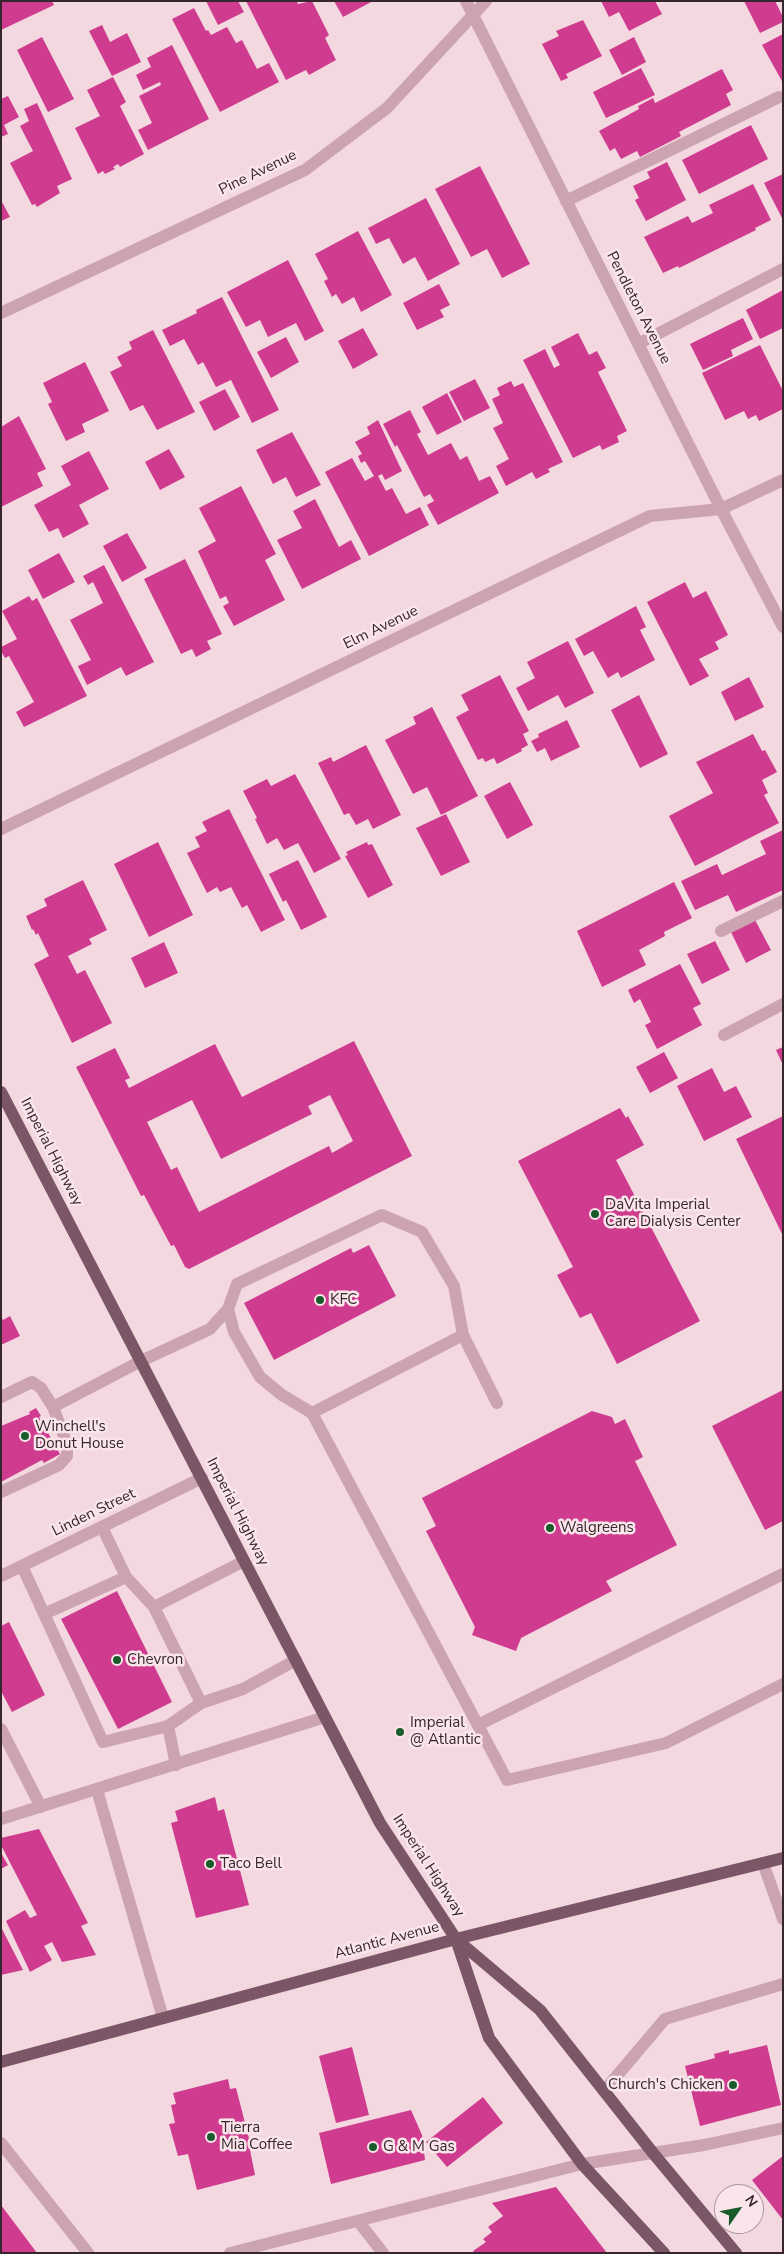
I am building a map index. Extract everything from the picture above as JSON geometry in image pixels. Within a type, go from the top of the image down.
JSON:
[{"type":"main road","name":"Imperial Highway","points":[[1,1092],[380,1823],[456,1939],[489,2038],[582,2164],[664,2253]]},
{"type":"main road","name":"Atlantic Avenue","points":[[1,2062],[456,1939],[783,1858]]},
{"type":"main road","name":"Imperial Highway","points":[[456,1939],[540,2010],[653,2153],[736,2253]]},
{"type":"street","name":"Pendleton Avenue","points":[[466,1],[721,509],[783,627]]},
{"type":"street","name":"Pine Avenue","points":[[1,313],[305,170],[387,108],[486,1]]},
{"type":"street","points":[[566,201],[780,97]]},
{"type":"street","points":[[638,344],[783,270]]},
{"type":"street","name":"Elm Avenue","points":[[1,829],[650,516],[721,509],[783,480]]},
{"type":"street","points":[[721,931],[783,901]]},
{"type":"street","points":[[724,1035],[783,1004]]},
{"type":"street","points":[[53,1407],[141,1361],[210,1329],[228,1309],[237,1284],[382,1215],[422,1232],[454,1286],[463,1335],[497,1403]]},
{"type":"street","points":[[228,1309],[234,1332],[260,1377],[282,1395],[312,1413],[507,1780],[666,1744],[783,1684]]},
{"type":"street","points":[[312,1413],[463,1335]]},
{"type":"street","points":[[1,1397],[32,1382],[41,1388],[53,1407],[67,1444],[67,1456],[59,1465],[1,1492]]},
{"type":"street","name":"Linden Street","points":[[1,1576],[202,1478]]},
{"type":"street","points":[[102,1527],[126,1576],[154,1608],[201,1703]]},
{"type":"street","points":[[154,1608],[244,1561]]},
{"type":"street","points":[[22,1566],[103,1742],[168,1726],[201,1703],[243,1688],[296,1660]]},
{"type":"street","points":[[478,1725],[783,1574]]},
{"type":"street","points":[[44,1614],[126,1576]]},
{"type":"street","points":[[1,1819],[325,1718]]},
{"type":"street","points":[[168,1726],[176,1765]]},
{"type":"street","points":[[1,1729],[41,1807]]},
{"type":"street","points":[[97,1790],[163,2018]]},
{"type":"street","points":[[763,1863],[783,1919]]},
{"type":"street","points":[[604,2091],[665,2019],[783,1984]]},
{"type":"street","points":[[230,2253],[582,2164],[704,2145],[783,2128]]},
{"type":"street","points":[[1,2143],[88,2253]]},
{"type":"street","points":[[358,2221],[383,2253]]},
{"type":"building","points":[[1,1],[52,1],[54,5],[1,30]]},
{"type":"building","points":[[206,1],[238,1],[244,12],[218,25]]},
{"type":"building","points":[[246,1],[297,1],[298,4],[312,1],[329,35],[325,38],[336,60],[309,75],[306,70],[286,80]]},
{"type":"building","points":[[334,1],[373,1],[343,17]]},
{"type":"building","points":[[601,1],[655,1],[662,14],[629,31],[619,12],[609,17]]},
{"type":"building","points":[[744,1],[775,1],[783,17],[783,22],[760,33]]},
{"type":"building","points":[[194,8],[206,31],[208,30],[211,35],[227,27],[236,43],[242,40],[257,69],[269,63],[279,82],[220,112],[172,19]]},
{"type":"building","points":[[583,20],[602,56],[566,74],[568,78],[561,81],[542,44],[559,36],[556,31]]},
{"type":"building","points":[[102,25],[110,42],[127,33],[141,62],[112,76],[89,31]]},
{"type":"building","points":[[783,34],[783,83],[762,45]]},
{"type":"building","points":[[42,37],[74,99],[48,112],[17,50]]},
{"type":"building","points":[[634,37],[646,62],[622,75],[609,50]]},
{"type":"building","points":[[172,45],[209,119],[148,150],[138,130],[152,123],[139,96],[161,85],[160,82],[143,90],[136,75],[151,67],[147,58]]},
{"type":"building","points":[[641,68],[655,95],[606,118],[593,92]]},
{"type":"building","points":[[722,69],[733,90],[726,94],[731,105],[679,132],[681,136],[640,157],[637,151],[621,159],[615,148],[610,151],[599,131],[639,109],[638,106],[653,98],[655,103]]},
{"type":"building","points":[[113,77],[126,102],[120,106],[144,154],[120,167],[118,164],[113,167],[115,169],[105,174],[103,171],[98,174],[75,128],[100,116],[87,90]]},
{"type":"building","points":[[8,96],[19,117],[4,125],[8,134],[1,137],[1,99]]},
{"type":"building","points":[[37,103],[72,179],[57,186],[60,193],[37,207],[35,204],[32,205],[10,163],[33,151],[20,126],[29,121],[24,109]]},
{"type":"building","points":[[751,125],[768,159],[699,194],[682,160]]},
{"type":"building","points":[[667,162],[686,200],[646,221],[635,200],[639,198],[633,186],[650,178],[647,172]]},
{"type":"building","points":[[480,166],[530,264],[502,278],[487,249],[471,257],[435,189]]},
{"type":"building","points":[[783,174],[783,220],[764,183]]},
{"type":"building","points":[[753,184],[771,220],[755,228],[756,230],[679,268],[678,266],[663,273],[644,237],[688,216],[692,223],[713,213],[709,205]]},
{"type":"building","points":[[426,198],[460,264],[428,281],[415,257],[403,264],[389,238],[376,244],[368,228]]},
{"type":"building","points":[[1,200],[10,217],[1,221]]},
{"type":"building","points":[[358,231],[392,295],[361,312],[354,297],[342,304],[336,294],[332,297],[324,281],[328,279],[315,254]]},
{"type":"building","points":[[288,260],[324,331],[305,341],[296,323],[268,337],[260,320],[246,327],[227,292]]},
{"type":"building","points":[[439,284],[450,305],[440,310],[444,317],[417,330],[403,303]]},
{"type":"building","points":[[783,290],[783,328],[760,339],[746,310]]},
{"type":"building","points":[[222,297],[279,410],[252,423],[231,380],[216,387],[203,362],[198,365],[184,339],[170,346],[162,330],[197,313],[196,310]]},
{"type":"building","points":[[743,318],[753,339],[731,350],[733,356],[703,370],[690,344]]},
{"type":"building","points":[[363,328],[378,355],[353,369],[338,341]]},
{"type":"building","points":[[153,330],[195,412],[157,430],[143,405],[130,411],[110,372],[122,366],[117,357],[132,349],[129,342]]},
{"type":"building","points":[[578,333],[589,355],[597,351],[606,368],[598,372],[627,431],[617,436],[619,442],[602,450],[600,445],[573,458],[523,360],[545,349],[554,368],[560,365],[551,347]]},
{"type":"building","points":[[286,337],[299,362],[271,378],[257,352]]},
{"type":"building","points":[[760,345],[783,391],[783,409],[759,421],[756,415],[748,419],[744,411],[725,420],[702,373]]},
{"type":"building","points":[[85,362],[109,411],[82,424],[85,432],[66,441],[48,404],[52,402],[43,383]]},
{"type":"building","points":[[475,379],[490,408],[464,421],[449,392]]},
{"type":"building","points":[[511,381],[514,387],[523,383],[563,462],[548,469],[550,472],[536,479],[532,472],[506,486],[496,466],[509,459],[493,428],[503,423],[492,399],[500,395],[497,388]]},
{"type":"building","points":[[225,389],[240,417],[214,431],[199,402]]},
{"type":"building","points":[[447,393],[462,422],[437,435],[422,407]]},
{"type":"building","points":[[410,410],[421,432],[417,434],[428,455],[451,443],[460,460],[467,456],[479,481],[490,476],[499,493],[438,525],[427,505],[434,501],[430,494],[424,497],[397,445],[395,447],[383,424]]},
{"type":"building","points":[[19,416],[46,469],[37,473],[43,486],[1,507],[1,427]]},
{"type":"building","points":[[378,420],[402,471],[385,480],[382,474],[378,476],[386,491],[392,488],[406,514],[420,507],[429,525],[369,556],[325,472],[352,458],[365,481],[374,476],[365,461],[361,463],[358,456],[362,454],[355,442],[370,434],[367,427]]},
{"type":"building","points":[[292,432],[321,485],[296,497],[286,477],[273,484],[256,450]]},
{"type":"building","points":[[169,449],[185,477],[160,490],[145,462]]},
{"type":"building","points":[[89,451],[109,489],[79,505],[89,524],[63,538],[58,528],[49,532],[34,505],[71,485],[61,466]]},
{"type":"building","points":[[241,486],[276,554],[265,560],[285,600],[234,626],[223,606],[229,603],[226,596],[220,599],[198,551],[216,541],[199,508]]},
{"type":"building","points":[[315,499],[339,547],[351,540],[361,559],[302,589],[277,540],[302,528],[293,511]]},
{"type":"building","points":[[127,533],[147,568],[122,582],[103,546]]},
{"type":"building","points":[[59,553],[75,582],[43,599],[28,570]]},
{"type":"building","points":[[185,559],[222,634],[207,641],[211,649],[196,657],[192,649],[181,654],[144,579]]},
{"type":"building","points":[[104,565],[154,662],[126,676],[121,667],[87,685],[78,666],[91,660],[70,620],[103,603],[93,582],[88,585],[83,576]]},
{"type":"building","points":[[685,582],[693,598],[706,591],[728,635],[715,642],[719,649],[699,659],[709,676],[690,686],[647,602]]},
{"type":"building","points":[[29,596],[32,601],[37,598],[87,696],[24,727],[16,712],[34,702],[9,656],[5,658],[1,651],[1,647],[17,639],[2,611]]},
{"type":"building","points":[[636,606],[646,627],[640,630],[655,660],[621,678],[618,672],[608,678],[593,651],[584,656],[575,639]]},
{"type":"building","points":[[568,641],[594,693],[565,708],[558,695],[528,711],[516,688],[535,678],[527,662]]},
{"type":"building","points":[[500,675],[529,731],[523,734],[528,745],[521,749],[522,751],[497,764],[494,758],[485,762],[483,758],[478,760],[456,717],[469,710],[461,695]]},
{"type":"building","points":[[749,677],[764,707],[735,721],[721,692]]},
{"type":"building","points":[[639,695],[668,754],[640,768],[611,710]]},
{"type":"building","points":[[432,707],[478,796],[441,815],[427,787],[413,794],[385,740],[416,724],[413,717]]},
{"type":"building","points":[[567,720],[580,747],[551,761],[545,748],[537,752],[531,741],[539,737],[538,734]]},
{"type":"building","points":[[753,734],[762,751],[765,750],[777,772],[762,780],[768,793],[764,795],[779,823],[695,866],[669,816],[713,793],[696,762]]},
{"type":"building","points":[[366,745],[401,815],[373,829],[368,819],[356,825],[349,813],[344,815],[318,763],[331,757],[333,762]]},
{"type":"building","points":[[295,774],[341,859],[314,873],[298,843],[284,850],[277,838],[267,844],[255,819],[257,818],[243,791],[267,779],[271,786]]},
{"type":"building","points":[[510,782],[533,825],[507,839],[484,796]]},
{"type":"building","points":[[229,809],[285,920],[261,932],[247,905],[242,908],[231,887],[220,892],[217,887],[207,893],[187,853],[200,847],[195,837],[207,831],[202,822]]},
{"type":"building","points":[[446,814],[470,862],[441,876],[416,828]]},
{"type":"building","points":[[783,830],[783,890],[736,912],[728,895],[695,910],[681,881],[717,864],[722,875],[766,854],[760,841]]},
{"type":"building","points":[[158,842],[193,915],[149,937],[114,864]]},
{"type":"building","points":[[367,842],[368,845],[372,844],[393,885],[368,898],[345,856],[348,855],[346,852]]},
{"type":"building","points":[[298,860],[327,917],[301,930],[286,900],[283,902],[269,874]]},
{"type":"building","points":[[83,880],[107,930],[89,939],[92,944],[68,956],[77,974],[85,970],[112,1023],[72,1043],[34,964],[49,956],[38,933],[36,935],[32,930],[26,916],[47,906],[44,899]]},
{"type":"building","points":[[674,882],[692,918],[664,932],[665,936],[639,950],[646,965],[602,987],[577,931]]},
{"type":"building","points":[[755,920],[771,950],[746,963],[731,932]]},
{"type":"building","points":[[715,941],[730,970],[702,984],[687,954]]},
{"type":"building","points":[[164,942],[178,973],[145,988],[131,958]]},
{"type":"building","points":[[680,964],[701,1004],[693,1008],[702,1025],[657,1049],[645,1025],[651,1022],[640,999],[634,1003],[628,990]]},
{"type":"building","points":[[354,1041],[412,1156],[189,1269],[185,1267],[174,1245],[171,1246],[144,1195],[141,1196],[76,1067],[115,1048],[130,1078],[125,1080],[129,1088],[215,1044],[242,1097]],"holes":[[[330,1095],[353,1141],[332,1153],[329,1146],[199,1212],[177,1167],[171,1170],[147,1122],[192,1100],[221,1159],[312,1114],[308,1106]]]},
{"type":"building","points":[[783,1047],[783,1065],[776,1050]]},
{"type":"building","points":[[664,1052],[678,1078],[650,1093],[636,1067]]},
{"type":"building","points":[[712,1068],[724,1092],[736,1086],[752,1117],[704,1141],[677,1086]]},
{"type":"building","name":"DaVita Imperial Care Dialysis Center","points":[[620,1108],[626,1118],[628,1116],[644,1145],[616,1160],[700,1321],[617,1364],[591,1313],[580,1318],[557,1275],[573,1267],[518,1161]]},
{"type":"building","points":[[783,1116],[783,1236],[736,1139]]},
{"type":"building","name":"KFC","points":[[369,1245],[396,1296],[274,1360],[244,1303],[351,1248],[353,1253]]},
{"type":"building","points":[[10,1316],[20,1336],[1,1345],[1,1317],[3,1320]]},
{"type":"building","points":[[783,1390],[783,1521],[765,1530],[712,1426]]},
{"type":"building","name":"Winchell's Donut House","points":[[36,1408],[41,1416],[39,1417],[60,1454],[44,1463],[42,1460],[1,1482],[1,1426],[30,1414],[29,1412]]},
{"type":"building","name":"Walgreens","points":[[592,1411],[612,1417],[615,1424],[625,1419],[643,1457],[635,1461],[677,1545],[606,1581],[612,1591],[521,1638],[516,1651],[472,1635],[475,1627],[426,1531],[436,1526],[422,1498]]},
{"type":"building","name":"Chevron","points":[[117,1591],[172,1702],[118,1729],[61,1619]]},
{"type":"building","points":[[9,1622],[45,1695],[12,1712],[1,1691],[1,1626]]},
{"type":"building","name":"Taco Bell","points":[[215,1797],[218,1811],[224,1809],[249,1905],[196,1918],[171,1823],[178,1821],[175,1811]]},
{"type":"building","points":[[39,1829],[88,1923],[81,1926],[96,1955],[62,1962],[52,1942],[44,1946],[52,1960],[30,1972],[6,1921],[25,1910],[30,1918],[37,1915],[1,1845],[1,1838]]},
{"type":"building","points":[[1,1853],[8,1865],[1,1869]]},
{"type":"building","points":[[1,1927],[23,1970],[1,1975]]},
{"type":"building","name":"Church's Chicken","points":[[767,2045],[781,2105],[700,2126],[685,2066],[715,2058],[714,2054],[729,2050],[729,2054]]},
{"type":"building","points":[[352,2047],[369,2115],[336,2123],[319,2056]]},
{"type":"building","name":"Tierra Mia Coffee","points":[[228,2079],[230,2089],[236,2088],[252,2150],[250,2150],[255,2175],[197,2190],[188,2154],[178,2156],[169,2124],[175,2123],[171,2105],[176,2104],[173,2093]]},
{"type":"building","points":[[483,2097],[503,2123],[447,2167],[426,2142]]},
{"type":"building","name":"G & M Gas","points":[[411,2110],[422,2135],[425,2160],[331,2184],[319,2133]]},
{"type":"building","points":[[783,2156],[783,2220],[764,2195],[764,2184],[755,2184],[752,2180]]},
{"type":"building","points":[[556,2187],[607,2253],[475,2253],[473,2251],[486,2242],[483,2239],[492,2232],[488,2227],[503,2216],[492,2203]]},
{"type":"building","points":[[1,2205],[37,2253],[1,2253]]},
{"type":"place","name":"DaVita Imperial Care Dialysis Center","points":[[595,1214]]},
{"type":"place","name":"KFC","points":[[320,1300]]},
{"type":"place","name":"Winchell's Donut House","points":[[25,1436]]},
{"type":"place","name":"Walgreens","points":[[550,1528]]},
{"type":"place","name":"Chevron","points":[[117,1660]]},
{"type":"place","name":"Imperial @ Atlantic","points":[[400,1732]]},
{"type":"place","name":"Taco Bell","points":[[210,1864]]},
{"type":"place","name":"Church's Chicken","points":[[733,2085]]},
{"type":"place","name":"Tierra Mia Coffee","points":[[211,2137]]},
{"type":"place","name":"G & M Gas","points":[[373,2147]]}]
